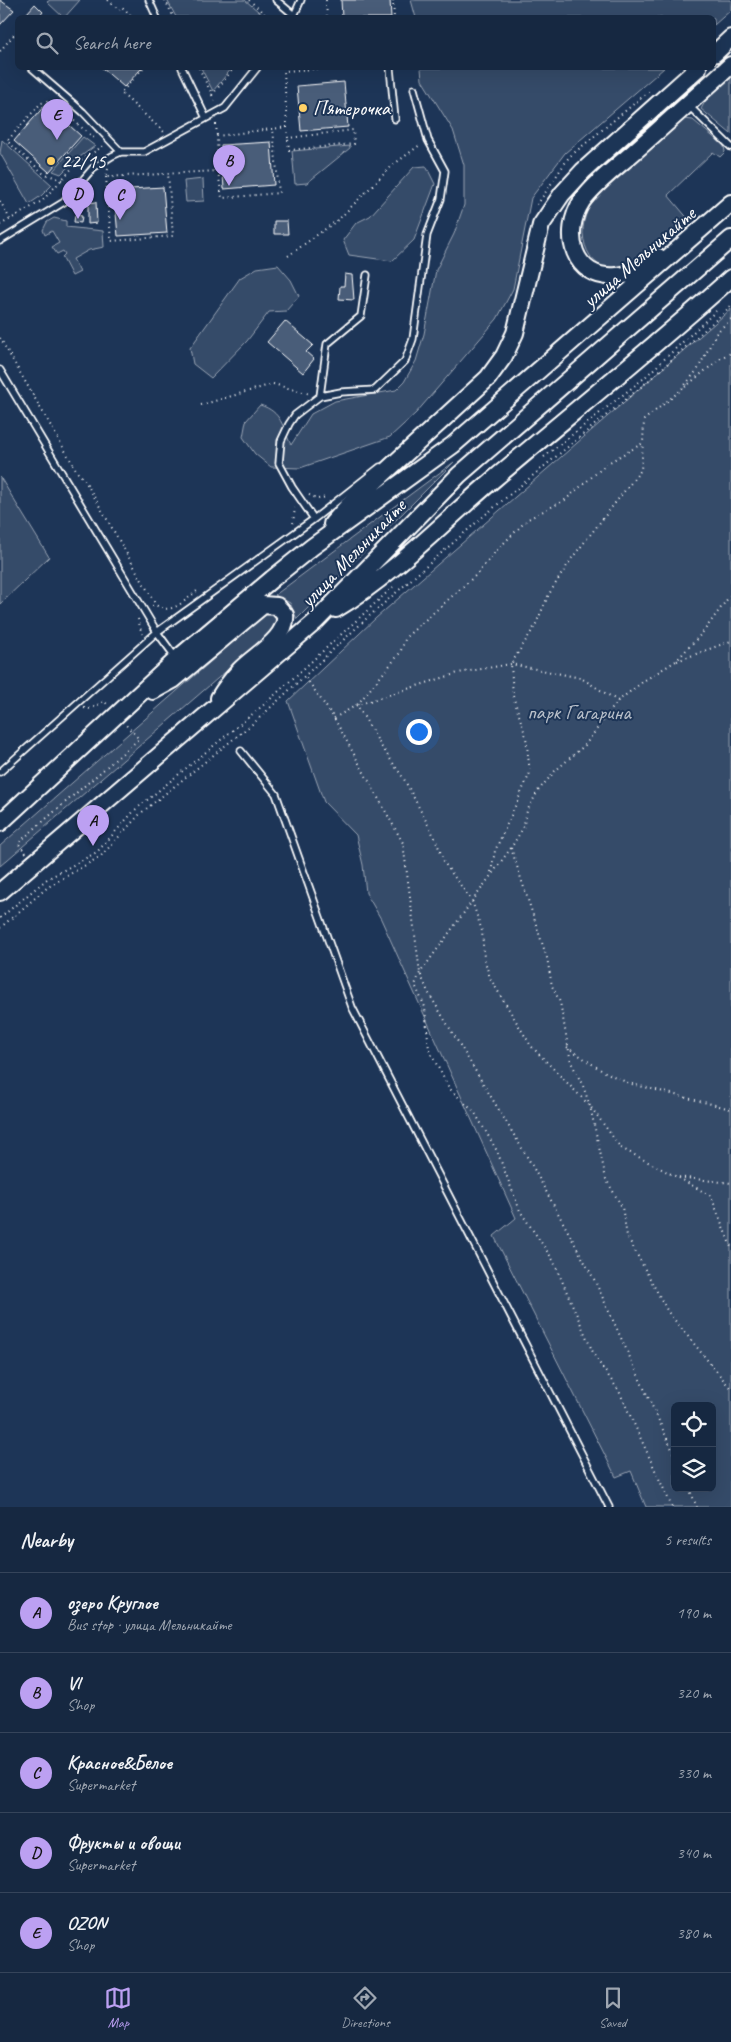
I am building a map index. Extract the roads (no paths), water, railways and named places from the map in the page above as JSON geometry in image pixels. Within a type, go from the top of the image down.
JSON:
[{"type":"main road","points":[[716,52],[731,38]]},
{"type":"main road","points":[[697,235],[671,247],[646,266],[631,274],[605,276],[593,272],[581,263],[572,244],[570,231],[574,216],[594,188],[731,65]]},
{"type":"main road","points":[[312,546],[348,506],[488,378],[504,356],[515,332],[541,225],[562,194],[583,171],[696,70]]},
{"type":"main road","name":"улица Мельникайте","points":[[0,823],[124,711],[177,660],[312,546],[453,446],[697,235],[731,203]]},
{"type":"main road","name":"улица Мельникайте","points":[[0,892],[315,622],[459,475],[731,239]]},
{"type":"main road","points":[[315,622],[365,592],[493,480],[657,344],[731,278]]},
{"type":"main road","points":[[124,711],[173,680],[263,605],[277,606],[284,615],[284,628],[230,681],[210,713]]},
{"type":"lane","points":[[149,0],[156,15]]},
{"type":"lane","points":[[276,0],[293,15]]},
{"type":"lane","points":[[294,15],[301,0]]},
{"type":"lane","points":[[34,70],[83,112],[121,152]]},
{"type":"lane","points":[[183,70],[206,118]]},
{"type":"lane","points":[[0,241],[64,202],[93,168],[112,156],[121,152],[144,152],[225,108],[255,70]]},
{"type":"lane","points":[[390,70],[395,119]]},
{"type":"lane","points":[[314,519],[279,463],[281,441],[295,415],[320,396],[341,392],[375,390],[404,361],[414,339],[427,235],[441,199],[444,182],[444,172],[428,140],[414,89]]},
{"type":"lane","points":[[688,104],[731,147]]},
{"type":"lane","points":[[320,396],[326,344],[361,316],[367,276]]},
{"type":"lane","points":[[0,370],[145,609],[157,632],[177,660]]},
{"type":"lane","points":[[0,772],[157,632],[314,519],[437,423]]},
{"type":"lane","points":[[241,751],[276,794],[352,1007],[609,1507]]},
{"type":"place","name":"Пятерочка","points":[[303,108]]},
{"type":"place","name":"OZON","points":[[57,140]]},
{"type":"place","name":"22/15","points":[[51,161]]},
{"type":"place","name":"Vl","points":[[229,186]]},
{"type":"place","name":"Фрукты и овощи","points":[[78,219]]},
{"type":"place","name":"Красное&Белое","points":[[120,220]]},
{"type":"place","name":"озеро Круглое","points":[[93,846]]},
{"type":"park label","name":"парк Гагарина","points":[[579,712]]}]
